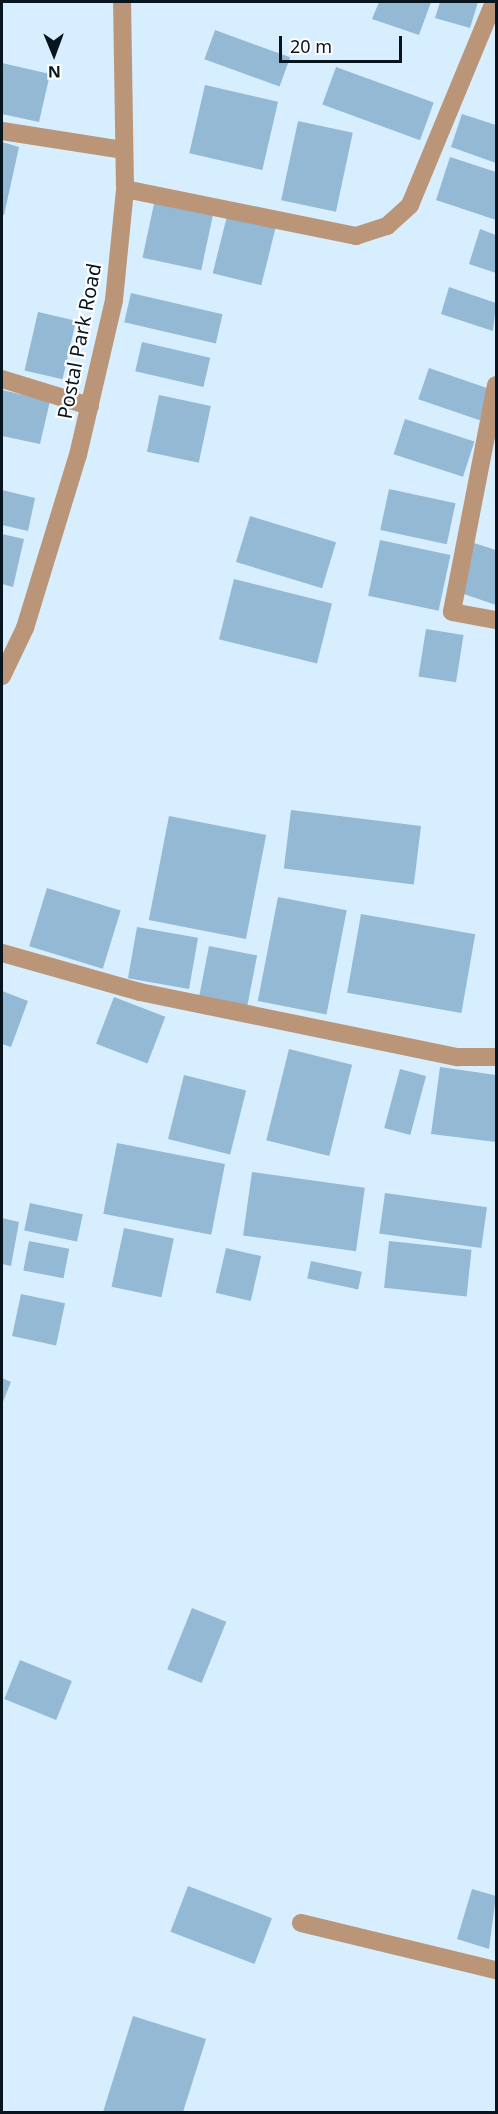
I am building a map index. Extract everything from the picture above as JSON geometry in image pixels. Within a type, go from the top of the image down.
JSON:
[{"type":"street","name":"Postal Park Road","points":[[2,676],[26,628],[90,406],[114,300],[125,189],[122,2]]},
{"type":"street","points":[[125,189],[356,236],[387,226],[410,205],[494,2]]},
{"type":"street","points":[[2,131],[123,150]]},
{"type":"street","points":[[2,379],[90,406]]},
{"type":"street","points":[[496,386],[452,612],[496,620]]},
{"type":"street","points":[[2,953],[140,992],[458,1057],[496,1057]]},
{"type":"street","points":[[302,1923],[496,1970]]},
{"type":"building","points":[[379,2],[431,2],[419,35],[372,19]]},
{"type":"building","points":[[440,2],[478,2],[470,28],[435,18]]},
{"type":"building","points":[[215,30],[290,57],[280,86],[204,59]]},
{"type":"building","points":[[2,63],[50,74],[39,122],[2,114]]},
{"type":"building","points":[[336,67],[434,103],[420,140],[322,105]]},
{"type":"building","points":[[205,85],[278,102],[262,170],[189,153]]},
{"type":"building","points":[[462,114],[496,125],[496,163],[451,147]]},
{"type":"building","points":[[298,121],[353,133],[336,212],[281,200]]},
{"type":"building","points":[[2,142],[19,147],[4,215],[2,215]]},
{"type":"building","points":[[450,157],[496,172],[496,220],[436,200]]},
{"type":"building","points":[[155,199],[214,211],[201,270],[143,258]]},
{"type":"building","points":[[227,216],[276,228],[261,285],[213,273]]},
{"type":"building","points":[[480,229],[496,235],[496,273],[469,264]]},
{"type":"building","points":[[449,287],[496,303],[493,331],[441,314]]},
{"type":"building","points":[[131,293],[223,314],[216,343],[124,322]]},
{"type":"building","points":[[38,312],[76,321],[63,379],[25,370]]},
{"type":"building","points":[[142,342],[210,358],[203,387],[135,371]]},
{"type":"building","points":[[429,368],[490,389],[480,420],[418,399]]},
{"type":"building","points":[[2,390],[50,401],[40,444],[2,436]]},
{"type":"building","points":[[159,395],[211,406],[199,463],[147,452]]},
{"type":"building","points":[[405,419],[474,442],[463,477],[394,454]]},
{"type":"building","points":[[389,489],[456,503],[447,544],[380,530]]},
{"type":"building","points":[[2,490],[35,498],[28,531],[2,525]]},
{"type":"building","points":[[250,516],[336,542],[322,588],[236,562]]},
{"type":"building","points":[[2,534],[24,539],[13,587],[2,584]]},
{"type":"building","points":[[380,540],[450,555],[439,611],[368,596]]},
{"type":"building","points":[[474,543],[496,550],[496,605],[458,592]]},
{"type":"building","points":[[234,579],[332,603],[317,664],[219,639]]},
{"type":"building","points":[[426,629],[464,635],[456,682],[418,676]]},
{"type":"building","points":[[291,810],[421,826],[414,885],[284,869]]},
{"type":"building","points":[[169,816],[266,835],[246,939],[149,920]]},
{"type":"building","points":[[47,888],[121,911],[103,969],[29,946]]},
{"type":"building","points":[[278,897],[347,910],[326,1014],[258,1001]]},
{"type":"building","points":[[361,914],[475,934],[461,1013],[347,993]]},
{"type":"building","points":[[137,927],[198,938],[189,989],[128,978]]},
{"type":"building","points":[[209,946],[257,955],[247,1006],[199,997]]},
{"type":"building","points":[[2,991],[28,1001],[11,1047],[2,1044]]},
{"type":"building","points":[[114,997],[165,1017],[147,1063],[96,1044]]},
{"type":"building","points":[[289,1049],[352,1065],[329,1156],[266,1140]]},
{"type":"building","points":[[440,1067],[496,1075],[496,1142],[431,1134]]},
{"type":"building","points":[[400,1069],[426,1076],[410,1135],[384,1128]]},
{"type":"building","points":[[184,1075],[246,1090],[230,1155],[168,1139]]},
{"type":"building","points":[[117,1143],[225,1164],[211,1235],[103,1214]]},
{"type":"building","points":[[252,1172],[365,1188],[356,1251],[243,1235]]},
{"type":"building","points":[[385,1193],[487,1207],[481,1248],[379,1234]]},
{"type":"building","points":[[30,1203],[83,1214],[77,1242],[24,1230]]},
{"type":"building","points":[[2,1218],[19,1222],[11,1266],[2,1264]]},
{"type":"building","points":[[124,1228],[174,1239],[161,1297],[112,1287]]},
{"type":"building","points":[[29,1241],[69,1249],[64,1278],[23,1270]]},
{"type":"building","points":[[389,1241],[472,1250],[467,1296],[384,1288]]},
{"type":"building","points":[[226,1248],[261,1256],[251,1301],[216,1293]]},
{"type":"building","points":[[311,1261],[362,1272],[358,1289],[307,1279]]},
{"type":"building","points":[[21,1294],[65,1303],[56,1345],[12,1336]]},
{"type":"building","points":[[2,1378],[11,1382],[2,1404]]},
{"type":"building","points":[[192,1608],[226,1622],[202,1683],[167,1669]]},
{"type":"building","points":[[20,1660],[72,1681],[56,1720],[4,1699]]},
{"type":"building","points":[[188,1886],[272,1918],[254,1964],[170,1932]]},
{"type":"building","points":[[472,1889],[496,1896],[489,1949],[457,1939]]},
{"type":"building","points":[[133,2016],[206,2039],[183,2112],[103,2112]]}]
